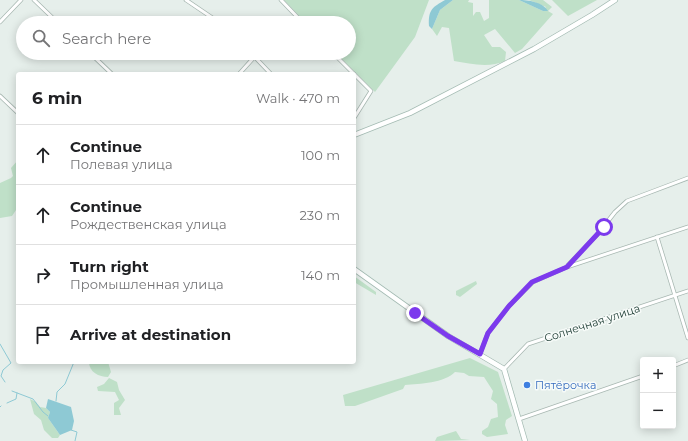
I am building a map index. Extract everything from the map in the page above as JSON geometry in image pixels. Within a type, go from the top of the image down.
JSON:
[{"type":"street","points":[[0,22],[21,0]]},
{"type":"street","points":[[34,0],[51,16]]},
{"type":"street","points":[[186,0],[210,16]]},
{"type":"street","points":[[281,0],[297,16]]},
{"type":"street","points":[[356,134],[410,113],[520,56],[570,29],[615,0]]},
{"type":"street","points":[[97,60],[110,72]]},
{"type":"street","points":[[241,72],[252,60]]},
{"type":"street","points":[[258,60],[270,72]]},
{"type":"street","points":[[340,60],[352,72]]},
{"type":"street","points":[[356,76],[371,91],[356,115]]},
{"type":"street","points":[[0,96],[16,111]]},
{"type":"street","points":[[567,267],[597,235],[615,212],[627,201],[688,178]]},
{"type":"street","points":[[480,354],[488,333],[509,306],[532,282],[567,267],[688,227]]},
{"type":"street","points":[[657,237],[688,338]]},
{"type":"street","points":[[356,270],[448,336],[504,369],[525,441]]},
{"type":"street","name":"Солнечная улица","points":[[504,369],[528,344],[688,291]]},
{"type":"street","points":[[676,365],[688,360]]},
{"type":"street","points":[[519,418],[640,377]]},
{"type":"green space","points":[[284,0],[429,0],[415,37],[375,92],[343,60],[356,60],[356,16],[299,16]]},
{"type":"green space","points":[[453,0],[469,0],[468,2],[473,3],[473,16],[476,12],[480,12],[484,21],[489,18],[489,0],[519,0],[543,11],[546,7],[529,0],[543,0],[552,7],[548,11],[553,14],[522,49],[515,53],[495,29],[484,35],[492,47],[500,47],[506,52],[505,61],[480,65],[454,61],[449,28],[442,27],[437,36],[432,29],[440,10]]},
{"type":"green space","points":[[552,0],[597,0],[568,16]]},
{"type":"green space","points":[[16,162],[16,210],[12,216],[0,218],[0,183],[13,176],[11,168]]},
{"type":"green space","points":[[356,277],[376,292],[376,295],[356,283]]},
{"type":"green space","points":[[476,281],[477,284],[460,297],[456,295],[456,291]]},
{"type":"green space","points":[[470,358],[498,372],[512,416],[506,420],[505,425],[508,434],[487,437],[482,434],[482,431],[488,427],[491,419],[498,417],[497,404],[491,399],[493,391],[484,377],[469,376],[464,373],[455,372],[445,379],[438,381],[405,385],[403,389],[355,406],[345,406],[343,395]]},
{"type":"green space","points":[[89,364],[109,364],[111,372],[108,377],[101,376],[95,373]]},
{"type":"green space","points":[[109,378],[117,382],[119,390],[125,400],[119,408],[121,415],[114,415],[114,403],[119,400],[115,392],[98,391],[97,387],[104,384]]},
{"type":"green space","points":[[30,399],[36,402],[40,407],[46,408],[50,412],[48,418],[60,435],[58,438],[52,438],[44,430],[41,420],[34,414]]},
{"type":"green space","points":[[456,431],[461,439],[470,440],[435,441],[437,437]]},
{"type":"water","points":[[445,0],[453,0],[440,10],[432,29],[429,26],[430,12],[434,7]]},
{"type":"water","points":[[519,0],[531,1],[543,5],[548,11],[543,11]]},
{"type":"water","points":[[48,399],[71,407],[74,421],[72,430],[60,435],[48,418],[50,412],[46,408]]},
{"type":"waterway","points":[[0,344],[11,363],[3,370],[1,376],[5,382]]},
{"type":"waterway","points":[[56,401],[57,392],[65,384],[73,364]]},
{"type":"waterway","points":[[12,391],[33,399],[48,416]]},
{"type":"waterway","points":[[7,403],[16,399],[17,393]]},
{"type":"waterway","points":[[71,430],[77,432],[75,441]]},
{"type":"place","name":"Пятёрочка","points":[[527,385]]},
{"type":"route","points":[[415,313],[448,336],[480,354],[488,333],[509,306],[532,282],[567,267],[604,227]]}]
